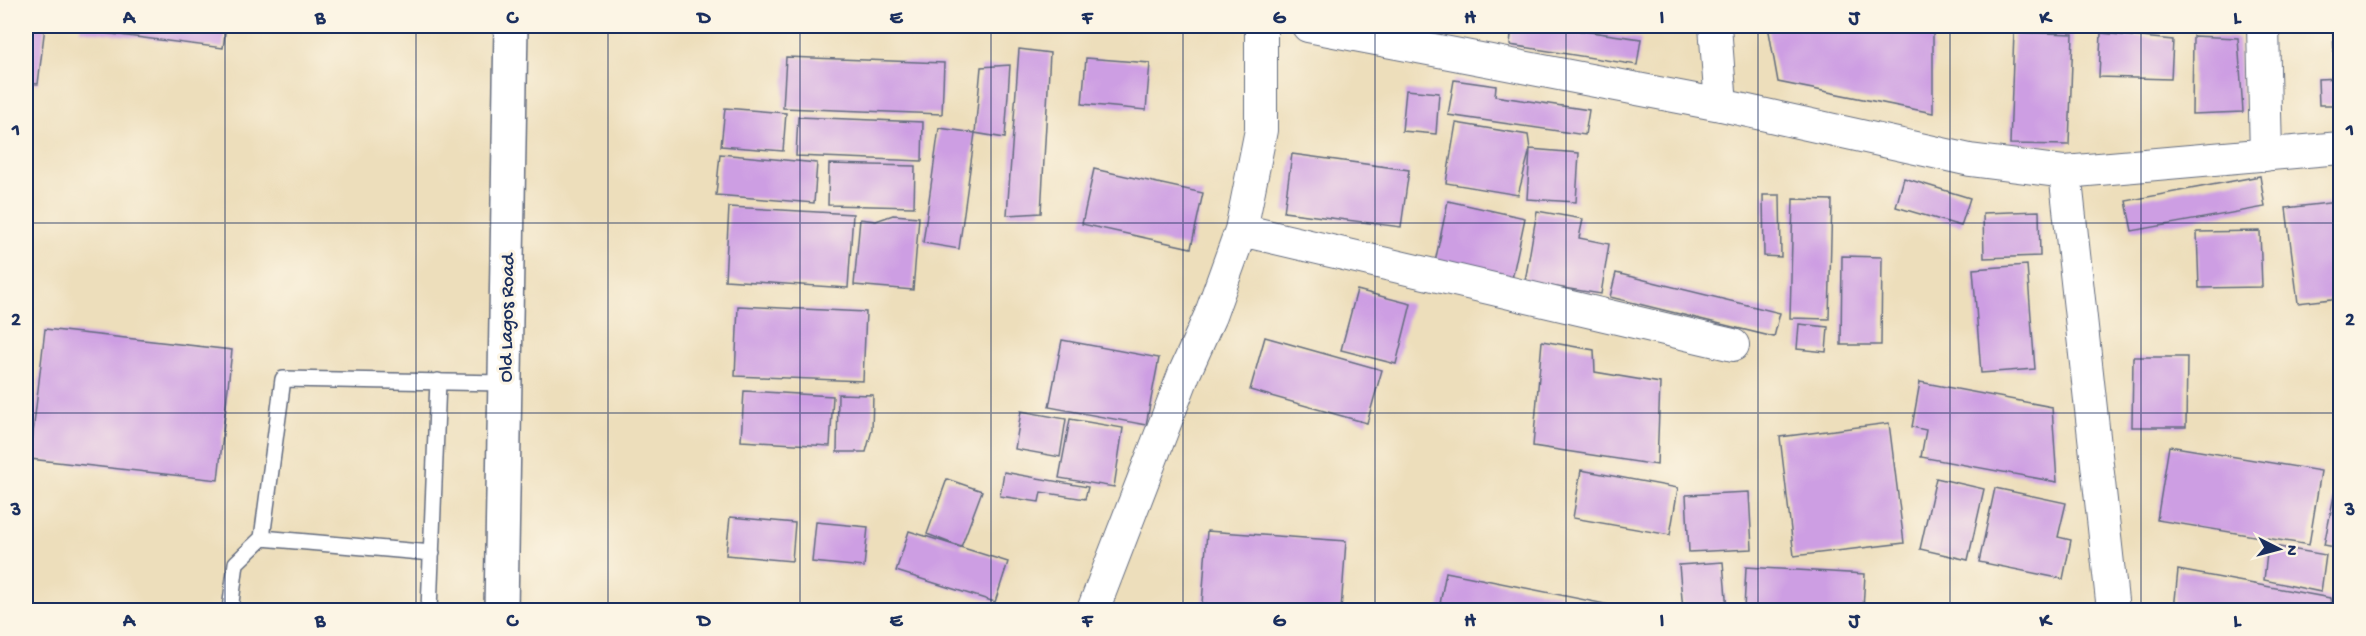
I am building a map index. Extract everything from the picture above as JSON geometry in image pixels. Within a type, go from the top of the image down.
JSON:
[{"type":"main road","name":"Old Lagos Road","points":[[501,610],[503,383],[511,26]]},
{"type":"street","points":[[1093,610],[1184,374],[1210,316],[1241,230],[1260,130],[1261,26]]},
{"type":"street","points":[[1308,26],[1721,105],[1970,160],[2065,172],[2340,148]]},
{"type":"street","points":[[1715,26],[1721,105]]},
{"type":"street","points":[[2263,26],[2266,155]]},
{"type":"street","points":[[2065,172],[2113,610]]},
{"type":"street","points":[[1241,230],[1733,345]]},
{"type":"lane","points":[[230,610],[236,563],[262,538],[283,380],[503,383]]},
{"type":"lane","points":[[429,610],[438,381]]},
{"type":"lane","points":[[262,538],[432,553]]},
{"type":"building","points":[[26,26],[45,26],[38,84],[26,83]]},
{"type":"building","points":[[80,26],[226,26],[223,48],[80,30]]},
{"type":"building","points":[[1512,26],[1578,26],[1577,30],[1641,39],[1637,65],[1510,45]]},
{"type":"building","points":[[1768,26],[1872,26],[1933,29],[1933,113],[1778,82]]},
{"type":"building","points":[[2333,26],[2340,26],[2340,56],[2334,57]]},
{"type":"building","points":[[2014,32],[2073,34],[2069,145],[2010,144]]},
{"type":"building","points":[[2101,33],[2173,40],[2171,79],[2099,77]]},
{"type":"building","points":[[2193,36],[2238,38],[2243,112],[2192,114]]},
{"type":"building","points":[[1019,49],[1050,53],[1041,213],[1007,215]]},
{"type":"building","points":[[786,57],[944,63],[942,114],[783,108]]},
{"type":"building","points":[[1086,58],[1150,63],[1146,110],[1082,104]]},
{"type":"building","points":[[1010,65],[1005,138],[975,133],[981,67]]},
{"type":"building","points":[[2340,78],[2340,105],[2319,105],[2318,79]]},
{"type":"building","points":[[1454,80],[1496,86],[1495,96],[1589,110],[1585,135],[1448,115]]},
{"type":"building","points":[[1406,90],[1439,93],[1436,134],[1402,131]]},
{"type":"building","points":[[725,108],[786,113],[783,151],[721,146]]},
{"type":"building","points":[[798,117],[923,122],[922,161],[796,156]]},
{"type":"building","points":[[1456,123],[1528,135],[1530,149],[1518,195],[1446,183]]},
{"type":"building","points":[[939,128],[975,133],[959,249],[923,243]]},
{"type":"building","points":[[1530,149],[1579,153],[1576,202],[1527,199]]},
{"type":"building","points":[[720,154],[817,163],[814,203],[716,195]]},
{"type":"building","points":[[1292,154],[1409,170],[1401,227],[1284,212]]},
{"type":"building","points":[[829,164],[915,166],[914,207],[828,205]]},
{"type":"building","points":[[1094,169],[1203,193],[1191,248],[1082,224]]},
{"type":"building","points":[[2260,176],[2265,207],[2132,231],[2126,201]]},
{"type":"building","points":[[1904,178],[1970,198],[1961,226],[1896,207]]},
{"type":"building","points":[[1763,195],[1780,195],[1781,257],[1764,256]]},
{"type":"building","points":[[1793,199],[1832,200],[1829,319],[1790,318]]},
{"type":"building","points":[[1448,201],[1525,218],[1512,279],[1435,262]]},
{"type":"building","points":[[2337,202],[2340,231],[2340,298],[2298,303],[2286,208]]},
{"type":"building","points":[[729,207],[853,214],[848,288],[725,280]]},
{"type":"building","points":[[1537,211],[1583,219],[1579,238],[1609,244],[1601,294],[1525,282]]},
{"type":"building","points":[[2039,211],[2040,256],[1984,258],[1983,213]]},
{"type":"building","points":[[893,215],[919,217],[913,290],[854,285],[860,219],[876,221]]},
{"type":"building","points":[[2260,231],[2262,287],[2199,288],[2197,232]]},
{"type":"building","points":[[1842,256],[1882,257],[1881,345],[1841,345]]},
{"type":"building","points":[[2027,265],[2035,369],[1981,373],[1973,269]]},
{"type":"building","points":[[1616,273],[1780,313],[1774,337],[1610,297]]},
{"type":"building","points":[[1357,290],[1411,304],[1396,364],[1341,350]]},
{"type":"building","points":[[738,306],[866,312],[863,381],[735,376]]},
{"type":"building","points":[[1799,324],[1828,327],[1826,352],[1797,349]]},
{"type":"building","points":[[45,329],[232,350],[218,480],[30,459]]},
{"type":"building","points":[[1265,337],[1382,370],[1367,423],[1250,390]]},
{"type":"building","points":[[1062,340],[1159,358],[1146,425],[1049,407]]},
{"type":"building","points":[[1542,341],[1594,350],[1595,372],[1660,383],[1657,465],[1533,446]]},
{"type":"building","points":[[2133,357],[2187,357],[2186,427],[2132,427]]},
{"type":"building","points":[[1920,382],[2052,407],[2057,482],[1921,457],[1926,430],[1912,427]]},
{"type":"building","points":[[744,391],[833,396],[830,446],[741,441]]},
{"type":"building","points":[[838,394],[873,395],[872,430],[866,452],[837,452]]},
{"type":"building","points":[[1021,411],[1066,419],[1060,457],[1015,449]]},
{"type":"building","points":[[1070,419],[1123,428],[1114,487],[1059,478]]},
{"type":"building","points":[[1889,423],[1904,543],[1794,556],[1780,437]]},
{"type":"building","points":[[2169,446],[2321,471],[2309,545],[2157,520]]},
{"type":"building","points":[[1581,470],[1678,488],[1670,535],[1573,518]]},
{"type":"building","points":[[1004,472],[1088,487],[1085,499],[1041,492],[1039,502],[1000,496]]},
{"type":"building","points":[[1936,478],[1984,489],[1968,560],[1920,549]]},
{"type":"building","points":[[947,479],[982,491],[961,547],[927,534]]},
{"type":"building","points":[[2337,481],[2340,482],[2340,548],[2324,545]]},
{"type":"building","points":[[1995,488],[2066,503],[2058,537],[2071,540],[2063,579],[1979,562]]},
{"type":"building","points":[[1749,492],[1752,549],[1689,552],[1686,495]]},
{"type":"building","points":[[730,517],[795,523],[792,561],[726,555]]},
{"type":"building","points":[[816,522],[868,527],[864,567],[812,562]]},
{"type":"building","points":[[909,531],[1008,562],[995,602],[896,571]]},
{"type":"building","points":[[1207,531],[1346,541],[1341,610],[1202,604]]},
{"type":"building","points":[[2268,545],[2326,555],[2321,592],[2264,580]]},
{"type":"building","points":[[1723,562],[1727,610],[1683,610],[1679,565]]},
{"type":"building","points":[[1746,567],[1865,574],[1863,610],[1744,610]]},
{"type":"building","points":[[2178,570],[2330,598],[2332,610],[2174,610]]},
{"type":"building","points":[[1446,572],[1630,609],[1630,610],[1439,609]]}]
